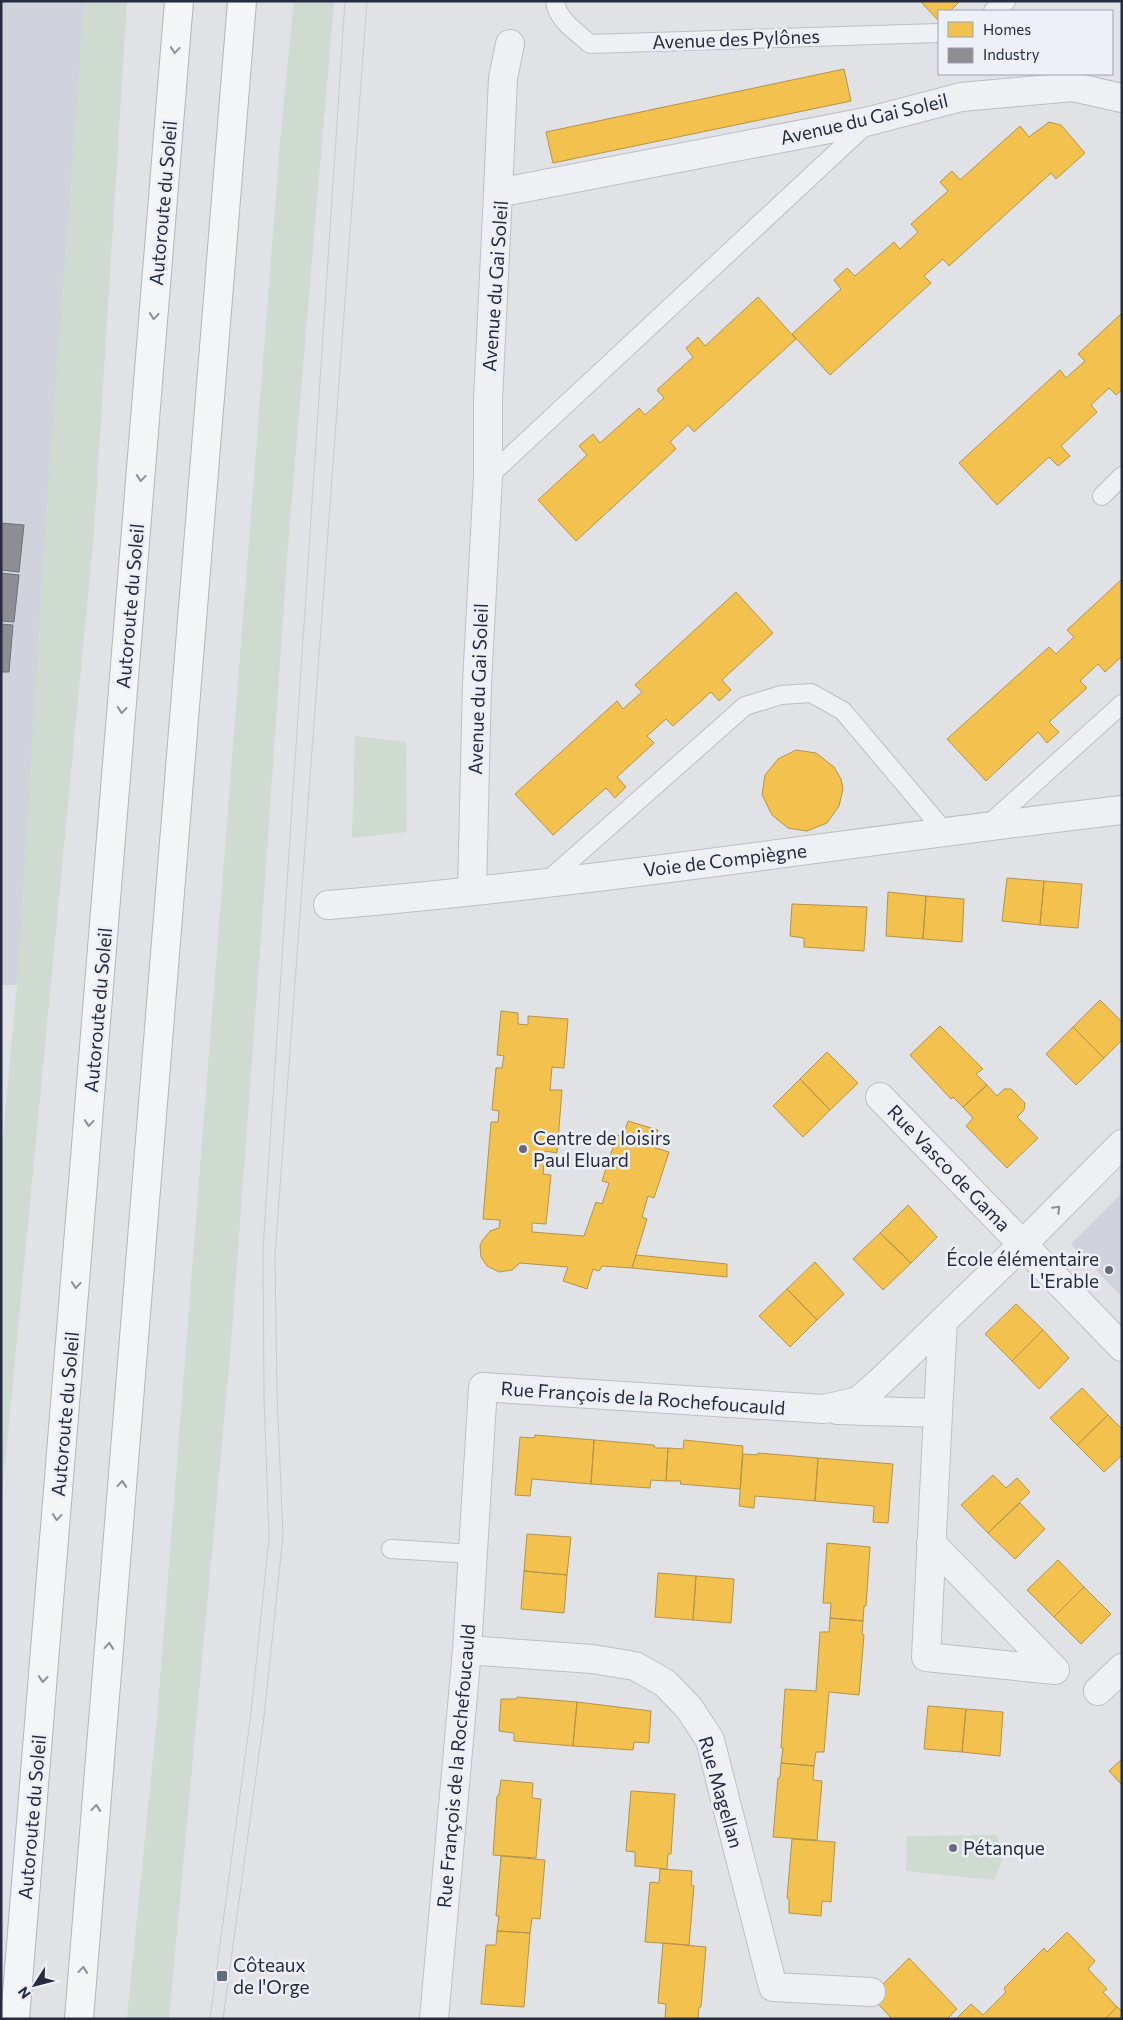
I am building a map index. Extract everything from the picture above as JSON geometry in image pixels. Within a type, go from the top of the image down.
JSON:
[{"type":"highway","name":"Autoroute du Soleil","points":[[15,2019],[179,1]]},
{"type":"highway","points":[[79,2019],[242,1]]},
{"type":"street","points":[[498,193],[503,78],[510,44]]},
{"type":"street","name":"Avenue du Gai Soleil","points":[[472,891],[477,683],[488,477],[488,400],[498,193],[870,122],[960,97],[1073,87],[1122,98]]},
{"type":"street","name":"Voie de Compiègne","points":[[328,905],[544,883],[1122,810]]},
{"type":"street","name":"Rue Vasco de Gama","points":[[880,1097],[1122,1346]]},
{"type":"street","name":"Rue François de la Rochefoucauld","points":[[434,2019],[467,1650],[483,1387],[824,1409],[858,1401],[1023,1244],[1122,1144]]},
{"type":"street","points":[[931,1543],[1056,1670],[926,1657],[931,1543],[943,1321]]},
{"type":"street","points":[[824,1409],[938,1413]]},
{"type":"street","name":"Rue Magellan","points":[[467,1650],[592,1659],[635,1666],[665,1683],[689,1708],[710,1740],[773,1987],[871,1992]]},
{"type":"street","points":[[1098,1691],[1122,1668]]},
{"type":"lane","name":"Avenue des Pylônes","points":[[555,1],[556,8],[564,22],[590,44],[938,33]]},
{"type":"lane","points":[[994,10],[1006,1]]},
{"type":"lane","points":[[488,477],[870,122]]},
{"type":"lane","points":[[1102,496],[1122,476]]},
{"type":"lane","points":[[544,883],[745,706],[781,695],[811,693],[843,711],[945,832]]},
{"type":"lane","points":[[988,826],[1122,704]]},
{"type":"lane","points":[[390,1549],[473,1554]]},
{"type":"shaded area","points":[[1,1],[93,1],[17,985],[1,985]]},
{"type":"shaded area","points":[[84,1],[127,1],[94,532],[1,1506],[1,1158],[17,985],[46,510]]},
{"type":"shaded area","points":[[294,1],[334,1],[289,532],[231,1344],[169,2019],[127,2019],[157,1719],[281,131]]},
{"type":"shaded area","points":[[355,736],[406,742],[407,832],[352,838]]},
{"type":"shaded area","name":"École élémentaire L'Erable","points":[[1122,1193],[1122,1297],[1071,1244]]},
{"type":"shaded area","name":"Pétanque","points":[[997,1835],[1002,1860],[994,1880],[906,1871],[907,1836]]},
{"type":"building: Homes","points":[[920,1],[960,1],[951,10],[938,10],[938,20]]},
{"type":"building: Homes","points":[[844,69],[851,101],[553,163],[546,132]]},
{"type":"building: Homes","points":[[1049,122],[1061,125],[1085,153],[1056,179],[1051,173],[949,266],[943,259],[924,276],[931,283],[830,375],[792,334],[841,289],[834,280],[847,268],[855,276],[894,242],[900,249],[918,232],[911,224],[948,191],[940,182],[952,171],[960,180],[1020,126],[1029,137]]},
{"type":"building: Homes","points":[[758,297],[796,339],[694,432],[688,425],[670,442],[676,449],[576,541],[538,500],[587,455],[579,446],[593,434],[600,443],[639,408],[645,415],[664,398],[657,390],[693,357],[686,348],[698,337],[705,346]]},
{"type":"building: Homes","points":[[1122,313],[1122,390],[1116,395],[1109,388],[1091,405],[1097,412],[1061,446],[1070,456],[1058,466],[1049,457],[997,505],[959,463],[1060,370],[1066,378],[1085,361],[1078,354]]},
{"type":"building: Homes","points":[[1122,579],[1122,656],[1105,672],[1098,664],[1080,681],[1087,688],[1049,722],[1059,732],[1047,743],[1038,732],[986,781],[947,739],[1049,647],[1056,654],[1074,637],[1067,630]]},
{"type":"building: Homes","points":[[736,592],[773,633],[722,680],[731,690],[719,701],[711,692],[673,726],[666,719],[647,736],[654,743],[617,777],[626,787],[615,798],[606,788],[553,835],[515,794],[617,701],[623,709],[642,692],[635,685]]},
{"type":"building: Homes","points":[[796,750],[816,753],[834,767],[841,779],[843,789],[839,806],[827,823],[807,831],[788,828],[772,815],[762,795],[765,775],[778,759]]},
{"type":"building: Homes","points":[[1007,878],[1044,881],[1040,925],[1002,921]]},
{"type":"building: Homes","points":[[1044,881],[1082,884],[1078,928],[1040,925]]},
{"type":"building: Homes","points":[[888,892],[926,896],[923,939],[886,936]]},
{"type":"building: Homes","points":[[926,896],[964,899],[962,942],[923,939]]},
{"type":"building: Homes","points":[[792,904],[867,907],[864,951],[804,947],[804,938],[790,936]]},
{"type":"building: Homes","points":[[1100,1000],[1122,1022],[1122,1040],[1104,1058],[1073,1027]]},
{"type":"building: Homes","name":"Centre de loisirs Paul Eluard","points":[[501,1011],[518,1013],[518,1024],[528,1025],[528,1016],[568,1019],[564,1068],[552,1067],[550,1090],[562,1090],[557,1153],[545,1151],[543,1174],[551,1175],[546,1224],[532,1223],[532,1232],[584,1236],[596,1202],[602,1204],[609,1183],[602,1181],[617,1135],[623,1137],[628,1121],[658,1130],[653,1147],[669,1152],[654,1198],[648,1196],[642,1217],[647,1219],[632,1268],[602,1266],[599,1271],[593,1269],[587,1289],[563,1281],[568,1267],[520,1263],[512,1270],[499,1272],[487,1266],[481,1257],[480,1246],[482,1241],[490,1231],[499,1228],[500,1220],[483,1219],[491,1122],[498,1122],[499,1111],[492,1110],[496,1068],[502,1068],[504,1056],[497,1055]]},
{"type":"building: Homes","points":[[940,1026],[983,1069],[976,1074],[987,1085],[963,1107],[953,1097],[951,1099],[910,1055]]},
{"type":"building: Homes","points":[[1073,1027],[1104,1058],[1076,1085],[1046,1054]]},
{"type":"building: Homes","points":[[827,1052],[858,1083],[830,1110],[800,1079]]},
{"type":"building: Homes","points":[[800,1079],[830,1110],[803,1137],[773,1106]]},
{"type":"building: Homes","points":[[987,1085],[997,1096],[1004,1089],[1011,1089],[1025,1103],[1024,1110],[1017,1117],[1038,1138],[1007,1168],[966,1126],[973,1118],[963,1107]]},
{"type":"building: Homes","points":[[908,1205],[937,1237],[911,1263],[880,1233]]},
{"type":"building: Homes","points":[[880,1233],[911,1263],[883,1290],[853,1259]]},
{"type":"building: Homes","points":[[636,1255],[727,1264],[727,1277],[632,1268]]},
{"type":"building: Homes","points":[[815,1262],[844,1294],[817,1320],[787,1289]]},
{"type":"building: Homes","points":[[787,1289],[817,1320],[790,1347],[759,1316]]},
{"type":"building: Homes","points":[[1016,1304],[1043,1330],[1012,1361],[985,1334]]},
{"type":"building: Homes","points":[[1043,1330],[1069,1358],[1039,1389],[1012,1361]]},
{"type":"building: Homes","points":[[1082,1388],[1108,1415],[1077,1445],[1050,1418]]},
{"type":"building: Homes","points":[[1108,1415],[1122,1429],[1122,1455],[1104,1472],[1077,1445]]},
{"type":"building: Homes","points":[[535,1435],[594,1440],[591,1484],[532,1479],[530,1496],[515,1495],[520,1437],[534,1438]]},
{"type":"building: Homes","points":[[594,1440],[668,1448],[666,1481],[651,1480],[650,1488],[591,1484]]},
{"type":"building: Homes","points":[[684,1440],[743,1446],[740,1489],[680,1484],[681,1481],[666,1481],[668,1448],[683,1449]]},
{"type":"building: Homes","points":[[758,1453],[818,1458],[815,1501],[755,1496],[754,1508],[739,1506],[743,1454],[758,1455]]},
{"type":"building: Homes","points":[[818,1458],[893,1464],[888,1523],[873,1522],[874,1506],[815,1501]]},
{"type":"building: Homes","points":[[993,1475],[1006,1488],[1017,1478],[1030,1492],[988,1533],[961,1505]]},
{"type":"building: Homes","points":[[1020,1503],[1045,1529],[1015,1559],[988,1533]]},
{"type":"building: Homes","points":[[527,1534],[571,1537],[567,1575],[524,1571]]},
{"type":"building: Homes","points":[[827,1543],[870,1547],[866,1606],[864,1606],[863,1621],[830,1618],[831,1603],[823,1603]]},
{"type":"building: Homes","points":[[1058,1560],[1084,1587],[1054,1617],[1027,1590]]},
{"type":"building: Homes","points":[[524,1571],[567,1575],[564,1613],[521,1609]]},
{"type":"building: Homes","points":[[658,1573],[696,1576],[693,1620],[655,1617]]},
{"type":"building: Homes","points":[[696,1576],[734,1579],[731,1623],[693,1620]]},
{"type":"building: Homes","points":[[1084,1587],[1111,1614],[1081,1644],[1054,1617]]},
{"type":"building: Homes","points":[[830,1618],[863,1621],[862,1634],[864,1635],[859,1695],[829,1692],[824,1752],[816,1752],[814,1766],[781,1763],[785,1689],[816,1691],[820,1632],[829,1632]]},
{"type":"building: Homes","points":[[517,1697],[577,1702],[573,1746],[514,1741],[514,1733],[499,1731],[501,1699],[516,1699]]},
{"type":"building: Homes","points":[[577,1702],[651,1711],[649,1743],[634,1742],[633,1750],[573,1746]]},
{"type":"building: Homes","points":[[928,1706],[966,1709],[962,1752],[924,1749]]},
{"type":"building: Homes","points":[[966,1709],[1003,1712],[1000,1756],[962,1752]]},
{"type":"building: Homes","points":[[1122,1759],[1122,1785],[1109,1771]]},
{"type":"building: Homes","points":[[781,1763],[814,1766],[813,1780],[822,1781],[817,1840],[773,1837]]},
{"type":"building: Homes","points":[[501,1780],[533,1783],[532,1798],[541,1799],[536,1858],[493,1855],[497,1796],[499,1795]]},
{"type":"building: Homes","points":[[631,1791],[675,1794],[671,1854],[668,1854],[667,1869],[635,1866],[635,1852],[626,1851]]},
{"type":"building: Homes","points":[[792,1839],[835,1842],[831,1902],[822,1901],[821,1916],[789,1913],[789,1899],[787,1898]]},
{"type":"building: Homes","points":[[501,1856],[545,1860],[540,1919],[532,1918],[530,1933],[497,1931],[499,1916],[496,1916]]},
{"type":"building: Homes","points":[[660,1869],[692,1871],[691,1885],[694,1886],[689,1945],[645,1942],[650,1882],[659,1883]]},
{"type":"building: Homes","points":[[497,1931],[530,1933],[524,2007],[481,2004],[486,1945],[496,1945]]},
{"type":"building: Homes","points":[[1067,1932],[1095,1961],[1088,1969],[1107,1989],[1103,1992],[1117,2007],[1105,2019],[956,2019],[971,2004],[983,2015],[1006,1992],[1004,1988],[1044,1948],[1047,1952]]},
{"type":"building: Homes","points":[[663,1943],[706,1947],[701,2007],[699,2007],[698,2019],[665,2019],[666,2004],[658,2003]]},
{"type":"building: Homes","points":[[909,1958],[957,2009],[947,2019],[892,2019],[871,1996]]},
{"type":"building: Homes","points":[[1117,2007],[1122,2011],[1122,2019],[1105,2019]]},
{"type":"building: Industry","points":[[1,523],[24,525],[19,572],[1,570]]},
{"type":"building: Industry","points":[[1,573],[19,575],[14,622],[1,621]]},
{"type":"building: Industry","points":[[1,624],[13,625],[9,672],[1,672]]},
{"type":"tram line","points":[[210,2019],[251,1713],[269,1538],[264,1398],[263,1248],[345,1]]},
{"type":"tram line","points":[[223,2019],[264,1717],[283,1536],[277,1394],[275,1255],[367,1]]},
{"type":"place","name":"Centre de loisirs Paul Eluard","points":[[523,1149]]},
{"type":"place","name":"École élémentaire L'Erable","points":[[1109,1270]]},
{"type":"place","name":"Pétanque","points":[[953,1848]]},
{"type":"place","name":"Côteaux de l'Orge","points":[[222,1976]]}]
